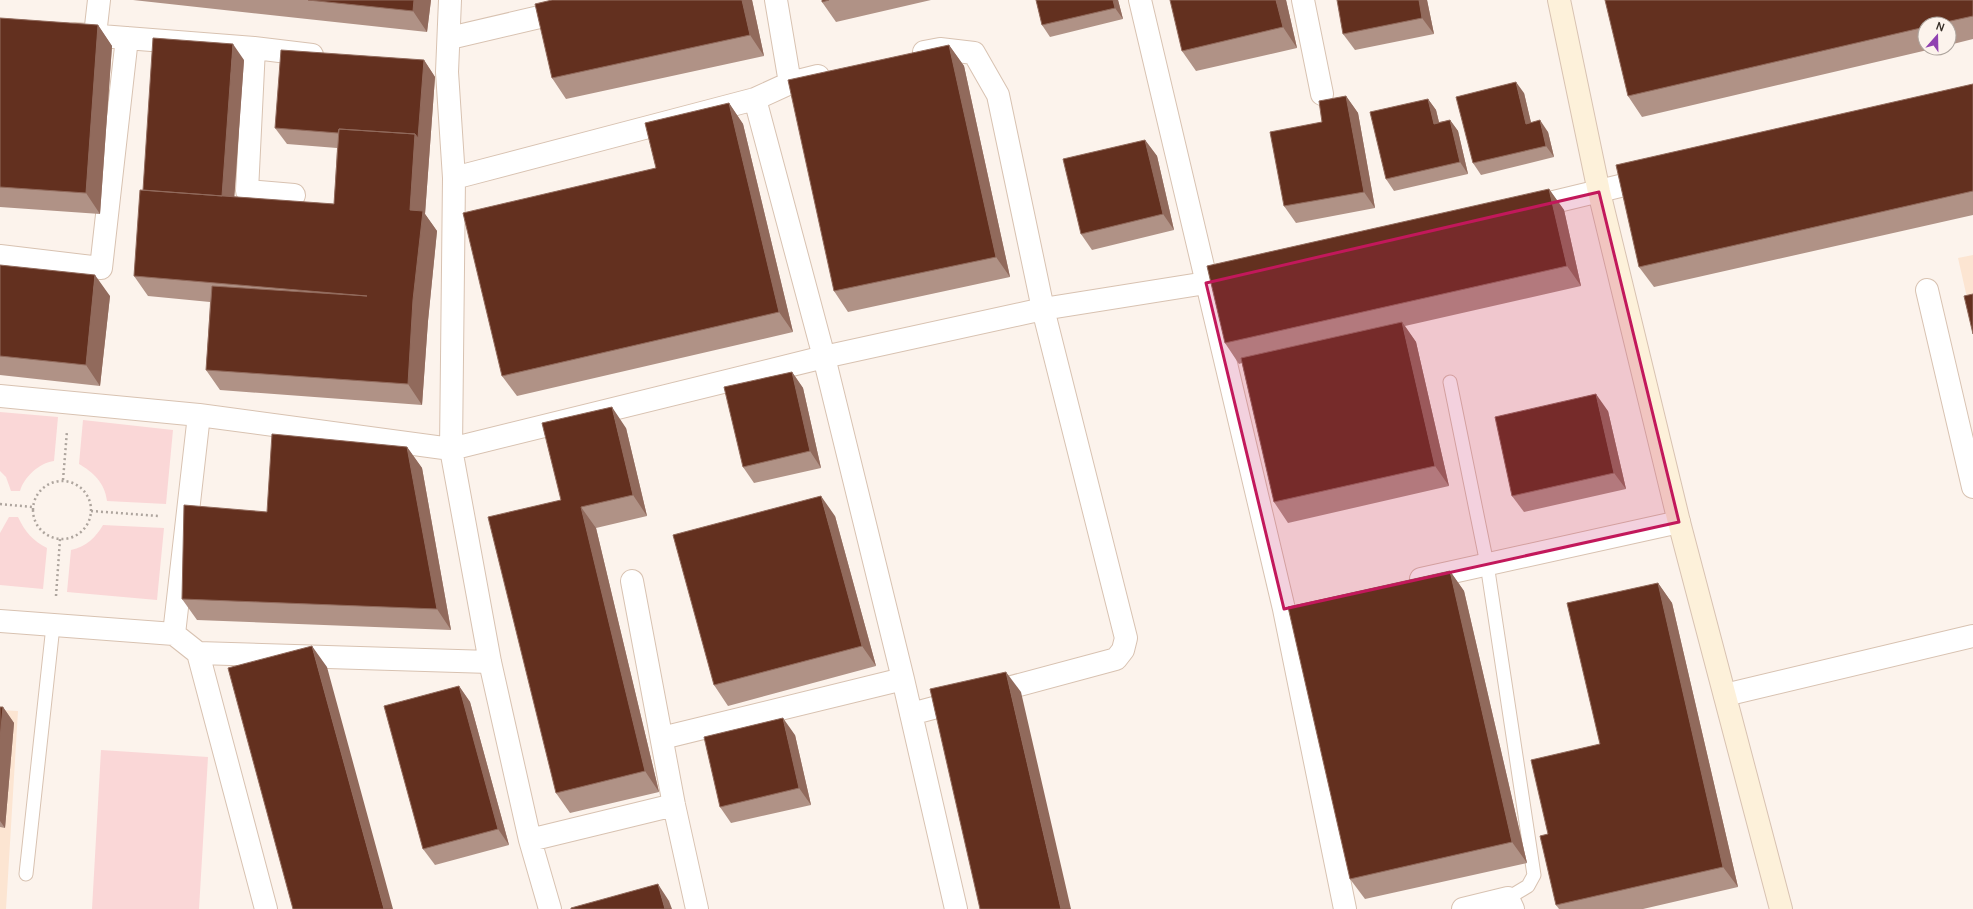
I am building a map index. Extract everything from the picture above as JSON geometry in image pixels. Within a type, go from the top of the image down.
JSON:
[{"type":"street","points":[[95,35],[100,0]]},
{"type":"street","points":[[450,0],[450,38],[447,72],[454,178],[451,449],[490,662],[530,840],[550,909]]},
{"type":"street","points":[[450,38],[612,0]]},
{"type":"street","points":[[776,0],[790,83]]},
{"type":"street","points":[[1140,0],[1284,609],[1345,909]]},
{"type":"street","points":[[1303,0],[1322,94]]},
{"type":"street","points":[[1559,0],[1599,192],[1679,522],[1781,909]]},
{"type":"street","points":[[55,32],[254,48],[332,57]]},
{"type":"street","points":[[0,256],[101,268],[127,38]]},
{"type":"street","points":[[254,48],[247,191],[294,195]]},
{"type":"street","points":[[902,57],[940,49],[974,52],[998,95],[1042,309],[1126,638],[1123,650],[1116,658],[911,714]]},
{"type":"street","points":[[424,69],[447,72]]},
{"type":"street","points":[[454,178],[755,99],[790,83],[835,72]]},
{"type":"street","points":[[755,99],[824,358],[903,679],[956,909]]},
{"type":"street","points":[[1507,213],[1599,192],[1668,174]]},
{"type":"street","points":[[0,396],[199,415],[451,449],[824,358],[1042,309],[1206,283],[1260,270]]},
{"type":"street","points":[[1927,290],[1973,487]]},
{"type":"street","points":[[174,634],[199,415]]},
{"type":"street","points":[[1405,582],[1679,522]]},
{"type":"street","points":[[632,580],[674,805],[697,909]]},
{"type":"street","points":[[1284,609],[1307,604]]},
{"type":"street","points":[[0,621],[174,634],[198,653],[490,662]]},
{"type":"street","points":[[1725,695],[1973,636]]},
{"type":"street","points":[[198,653],[266,909]]},
{"type":"street","points":[[662,738],[903,679]]},
{"type":"street","points":[[530,840],[674,805]]},
{"type":"street","points":[[1463,909],[1510,904]]},
{"type":"lane","points":[[1450,382],[1487,564],[1534,874],[1528,886],[1510,904]]},
{"type":"lane","points":[[26,874],[53,626]]},
{"type":"path","points":[[64,480],[69,403]]},
{"type":"path","points":[[64,480],[75,483],[84,490],[90,500],[91,511],[88,522],[81,532],[71,538],[60,539],[48,536],[39,529],[34,519],[32,507],[35,496],[42,487],[52,481],[64,480]]},
{"type":"path","points":[[0,504],[32,507]]},
{"type":"path","points":[[91,511],[188,518]]},
{"type":"path","points":[[53,626],[60,539]]},
{"type":"highlighted area","points":[[1599,192],[1679,522],[1284,609],[1206,283]]},
{"type":"shaded area","points":[[1973,255],[1973,324],[1958,258]]},
{"type":"shaded area","points":[[0,412],[58,417],[54,461],[48,462],[33,472],[25,481],[20,491],[11,491],[6,477],[0,471]]},
{"type":"shaded area","points":[[83,420],[173,430],[166,504],[107,501],[104,489],[98,479],[79,464]]},
{"type":"shaded area","points":[[9,517],[18,517],[30,536],[47,548],[43,589],[0,585],[0,533]]},
{"type":"shaded area","points":[[103,525],[164,528],[157,600],[67,592],[71,550],[81,547],[90,541]]},
{"type":"shaded area","points":[[0,710],[18,711],[6,909],[0,909]]},
{"type":"shaded area","points":[[101,750],[208,757],[199,909],[92,909]]},
{"type":"building","points":[[308,0],[414,0],[413,11]]},
{"type":"building","points":[[552,0],[742,0],[750,35],[552,78],[535,4]]},
{"type":"building","points":[[1036,0],[1113,0],[1115,8],[1042,25]]},
{"type":"building","points":[[1170,0],[1276,0],[1283,27],[1182,51]]},
{"type":"building","points":[[1337,0],[1419,0],[1422,18],[1343,34]]},
{"type":"building","points":[[1605,0],[1973,0],[1973,16],[1957,20],[1957,16],[1917,16],[1917,29],[1628,96]]},
{"type":"building","points":[[0,18],[98,25],[86,193],[0,187]]},
{"type":"building","points":[[153,38],[233,44],[222,196],[143,190]]},
{"type":"building","points":[[949,45],[996,257],[834,291],[788,80]]},
{"type":"building","points":[[281,50],[424,60],[418,138],[415,134],[339,129],[338,133],[275,128]]},
{"type":"building","points":[[1516,82],[1526,124],[1540,120],[1546,146],[1473,163],[1456,97]]},
{"type":"building","points":[[1973,84],[1973,191],[1639,267],[1616,165]]},
{"type":"building","points":[[1346,96],[1364,192],[1284,206],[1270,132],[1322,122],[1319,101]]},
{"type":"building","points":[[1428,99],[1434,124],[1450,120],[1460,162],[1386,179],[1370,112]]},
{"type":"building","points":[[729,103],[779,312],[502,376],[463,213],[656,168],[645,123]]},
{"type":"building","points":[[339,129],[415,134],[410,210],[423,211],[413,300],[408,384],[206,370],[212,286],[367,296],[134,276],[140,190],[334,204]]},
{"type":"building","points":[[1145,140],[1163,214],[1081,234],[1063,159]]},
{"type":"building","points":[[1549,189],[1567,266],[1225,343],[1207,266]]},
{"type":"building","points":[[0,265],[95,275],[86,365],[0,356]]},
{"type":"building","points":[[1973,294],[1973,334],[1964,296]]},
{"type":"building","points":[[1402,322],[1435,466],[1274,502],[1241,358]]},
{"type":"building","points":[[792,372],[810,451],[743,467],[724,387]]},
{"type":"building","points":[[1596,394],[1614,473],[1512,496],[1495,417]]},
{"type":"building","points":[[612,407],[633,495],[581,507],[645,771],[556,793],[488,517],[561,500],[542,423]]},
{"type":"building","points":[[272,434],[407,447],[437,609],[182,599],[184,505],[267,512]]},
{"type":"building","points":[[821,496],[862,646],[714,685],[673,535]]},
{"type":"building","points":[[1450,571],[1512,842],[1350,879],[1288,607]]},
{"type":"building","points":[[1658,583],[1723,867],[1556,905],[1540,836],[1548,834],[1531,760],[1600,744],[1567,603]]},
{"type":"building","points":[[312,646],[384,909],[293,909],[228,668]]},
{"type":"building","points":[[1006,672],[1061,909],[980,909],[930,689]]},
{"type":"building","points":[[459,686],[498,829],[423,849],[384,706]]},
{"type":"building","points":[[0,707],[3,707],[0,739]]},
{"type":"building","points":[[783,718],[799,788],[720,807],[704,737]]},
{"type":"building","points":[[658,884],[665,909],[571,909],[571,908]]}]
